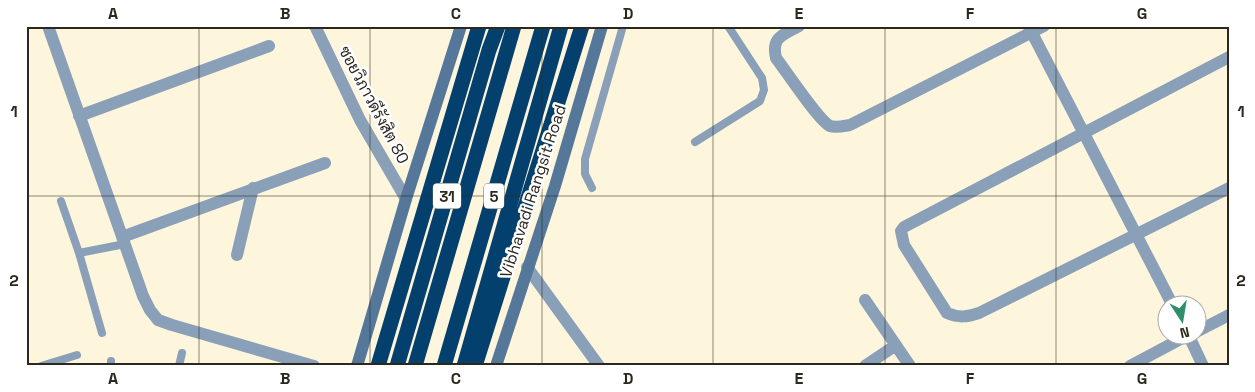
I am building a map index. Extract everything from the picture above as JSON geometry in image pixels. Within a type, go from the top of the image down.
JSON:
[{"type":"highway","points":[[378,366],[480,26]]},
{"type":"highway","name":"31","points":[[397,366],[489,50],[498,26]]},
{"type":"highway","name":"5","points":[[415,366],[514,26]]},
{"type":"highway","name":"5","points":[[444,366],[543,26]]},
{"type":"highway","name":"Vibhavadi Rangsit Road","points":[[464,366],[561,26]]},
{"type":"highway","points":[[474,366],[582,26]]},
{"type":"main road","name":"31","points":[[357,366],[406,199],[461,26]]},
{"type":"main road","name":"Vibhavadi Rangsit Road","points":[[496,366],[555,186],[602,26]]},
{"type":"street","points":[[48,26],[123,241],[150,310],[158,320],[172,325],[314,366]]},
{"type":"street","name":"ซอยวิภาวดีรังสิต 80","points":[[315,26],[360,120],[406,199]]},
{"type":"street","points":[[799,26],[780,36],[774,48],[776,58],[820,116],[830,126],[840,127],[850,125],[1035,28],[1083,132],[1167,294]]},
{"type":"street","points":[[79,116],[269,46]]},
{"type":"street","points":[[1229,57],[1083,132],[904,227],[901,231],[904,245],[948,313],[958,317],[968,317],[1229,188]]},
{"type":"street","points":[[123,241],[253,188],[326,163]]},
{"type":"street","points":[[236,255],[253,188]]},
{"type":"street","points":[[527,267],[599,366]]},
{"type":"street","points":[[865,300],[910,366]]},
{"type":"street","points":[[1208,326],[1229,315]]},
{"type":"street","points":[[1130,366],[1172,344]]},
{"type":"street","points":[[1195,344],[1203,366]]},
{"type":"street","points":[[865,366],[896,345]]},
{"type":"lane","points":[[592,188],[585,174],[585,159],[623,26]]},
{"type":"lane","points":[[695,142],[760,100],[764,90],[762,78],[728,26]]},
{"type":"lane","points":[[61,201],[79,253],[102,333]]},
{"type":"lane","points":[[79,253],[123,241]]},
{"type":"lane","points":[[179,366],[182,353]]},
{"type":"lane","points":[[41,366],[77,355]]}]
